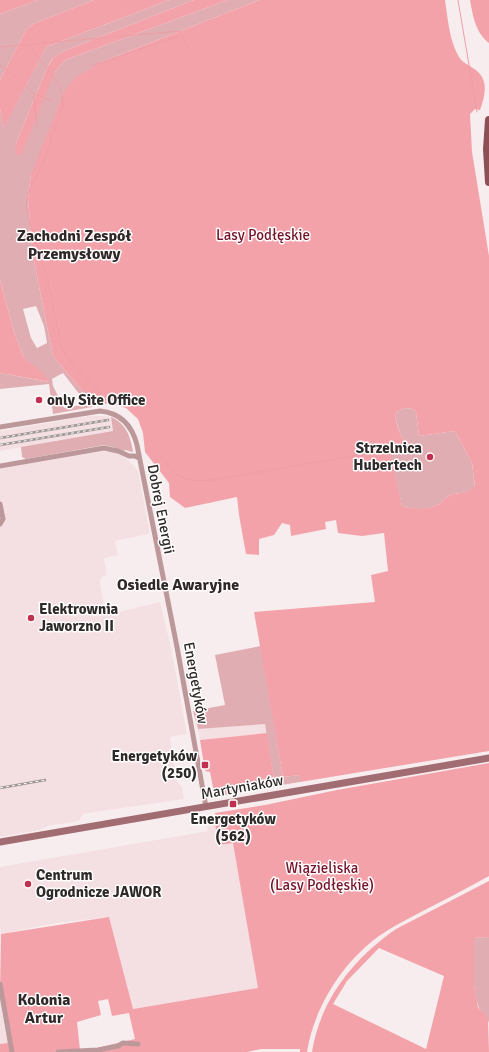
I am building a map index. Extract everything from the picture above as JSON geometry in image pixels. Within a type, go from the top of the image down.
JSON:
[{"type":"main road","points":[[489,120],[487,149],[489,182]]},
{"type":"main road","name":"Martyniaków","points":[[0,842],[489,758]]},
{"type":"street","name":"Dobrej Energii","points":[[0,427],[93,411],[107,412],[119,416],[130,428],[135,439],[160,564]]},
{"type":"street","name":"Dobrej Energii","points":[[0,466],[104,448],[139,458]]},
{"type":"street","points":[[0,504],[2,519],[0,524]]},
{"type":"street","name":"Energetyków","points":[[160,564],[180,659],[206,807]]},
{"type":"street","points":[[0,984],[12,1052]]},
{"type":"street","points":[[58,1052],[98,1050],[118,1046],[123,1043],[138,1044]]},
{"type":"shaded area","points":[[38,0],[94,0],[33,24],[26,30],[0,80],[0,14]]},
{"type":"shaded area","points":[[169,0],[194,0],[64,51],[52,59],[15,146],[55,72],[65,60],[228,0],[259,0],[102,62],[31,174],[28,199],[33,256],[53,356],[90,400],[95,403],[92,407],[53,414],[49,384],[0,389],[0,373],[49,382],[24,358],[14,332],[0,280],[0,109],[4,127],[46,47]],"holes":[[[36,306],[44,326],[47,343],[37,348],[31,338],[23,309]],[[63,373],[87,404],[64,408],[53,386],[52,379]]]},
{"type":"shaded area","name":"Strzelnica Hubertech","points":[[406,408],[413,409],[416,412],[419,436],[455,431],[472,463],[475,487],[472,490],[449,496],[439,504],[430,508],[416,509],[402,506],[389,451],[407,446],[396,419],[398,411]]},
{"type":"shaded area","points":[[89,416],[111,417],[113,431],[0,451],[0,431]]},
{"type":"shaded area","points":[[111,417],[124,427],[129,435],[132,445],[132,452],[104,445],[26,459],[22,457],[21,447],[113,431]]},
{"type":"shaded area","name":"Elektrownia Jaworzno II","points":[[102,451],[119,454],[128,460],[138,471],[149,528],[149,534],[115,541],[118,555],[104,558],[107,575],[101,577],[100,583],[106,615],[160,602],[171,648],[187,734],[170,737],[176,780],[182,787],[184,799],[83,814],[79,821],[48,826],[40,830],[0,837],[0,469]]},
{"type":"shaded area","points":[[261,646],[283,777],[300,775],[300,782],[275,786],[265,724],[198,729],[193,711],[225,705],[215,655]]},
{"type":"shaded area","points":[[265,723],[267,733],[200,740],[198,729]]},
{"type":"shaded area","points":[[215,824],[219,845],[233,842],[258,988],[132,1009],[109,917],[56,923],[1,934],[0,867],[208,831],[207,826]]},
{"type":"shaded area","points":[[489,937],[489,1023],[478,1005],[474,988],[473,972],[474,938]]},
{"type":"shaded area","points":[[0,994],[8,1043],[0,1044]]},
{"type":"green space","points":[[0,0],[38,0],[0,14]]},
{"type":"green space","points":[[94,0],[169,0],[46,47],[4,128],[0,109],[0,80],[26,30],[33,24]]},
{"type":"green space","points":[[194,0],[228,0],[65,60],[55,72],[21,156],[16,154],[15,146],[47,68],[53,58],[64,51]]},
{"type":"green space","name":"Lasy Podłęskie","points":[[259,0],[445,0],[449,29],[453,44],[459,57],[482,76],[485,86],[484,98],[480,110],[475,109],[470,114],[472,152],[489,256],[489,751],[300,782],[300,775],[283,777],[254,612],[375,602],[371,575],[388,571],[384,533],[362,536],[338,533],[336,520],[325,522],[326,529],[291,536],[290,525],[282,523],[274,535],[259,539],[259,555],[246,554],[237,497],[185,508],[170,497],[169,483],[145,452],[143,433],[138,419],[126,408],[113,404],[95,403],[90,400],[53,356],[33,256],[28,199],[31,174],[65,90],[76,77],[102,62]],"holes":[[[406,408],[413,409],[416,412],[419,436],[455,431],[472,463],[475,486],[468,491],[452,495],[434,506],[416,509],[402,506],[390,451],[407,446],[397,424],[397,412]]]},
{"type":"green space","points":[[470,0],[489,0],[489,43],[484,39],[478,29]]},
{"type":"green space","points":[[0,280],[14,332],[24,358],[39,369],[50,382],[0,373]]},
{"type":"green space","points":[[267,733],[275,786],[215,797],[210,772],[205,771],[200,740]]},
{"type":"green space","name":"Wiązieliska (Lasy Podłęskie)","points":[[489,763],[489,876],[394,927],[379,936],[366,947],[342,972],[323,1002],[316,1019],[307,1052],[300,1052],[300,1049],[261,1049],[247,1052],[0,1052],[0,1044],[8,1043],[0,994],[1,934],[109,917],[133,1009],[258,988],[233,843],[219,845],[215,824],[215,813],[265,805],[337,790]],"holes":[[[108,999],[112,1016],[129,1013],[135,1039],[97,1048],[80,1050],[77,1022],[101,1015],[98,1001]]]},
{"type":"green space","name":"Wiązieliska (Lasy Podłęskie)","points":[[489,881],[489,937],[474,938],[474,985],[478,1007],[488,1018],[489,1052],[312,1052],[316,1033],[323,1015],[341,982],[366,953],[396,929]],"holes":[[[379,948],[444,976],[426,1049],[333,1004],[347,981]]]},
{"type":"waterway","points":[[458,0],[477,112]]},
{"type":"waterway","points":[[0,47],[180,31],[188,48]]},
{"type":"waterway","points":[[91,66],[179,36]]},
{"type":"waterway","points":[[29,45],[60,86],[63,105],[43,164],[28,193],[26,206],[30,224],[46,273],[62,349],[72,363],[100,393]]},
{"type":"waterway","points":[[0,65],[34,94],[51,100]]},
{"type":"waterway","points":[[34,95],[37,128]]},
{"type":"waterway","points":[[161,458],[173,471],[183,478],[202,481],[383,451]]},
{"type":"railway","points":[[0,438],[108,420]]},
{"type":"railway","points":[[0,445],[109,427]]},
{"type":"railway","points":[[0,788],[45,780]]},
{"type":"place","name":"only Site Office","points":[[39,400]]},
{"type":"place","name":"Strzelnica Hubertech","points":[[430,457]]},
{"type":"place","name":"Elektrownia Jaworzno II","points":[[31,618]]},
{"type":"place","name":"Energetyków (250)","points":[[205,765]]},
{"type":"place","name":"Energetyków (562)","points":[[233,804]]},
{"type":"place","name":"Centrum Ogrodnicze JAWOR","points":[[28,884]]},
{"type":"district","name":"Zachodni Zespół Przemysłowy","points":[[74,244]]},
{"type":"district","name":"Osiedle Awaryjne","points":[[178,584]]},
{"type":"district","name":"Kolonia Artur","points":[[44,1008]]}]
